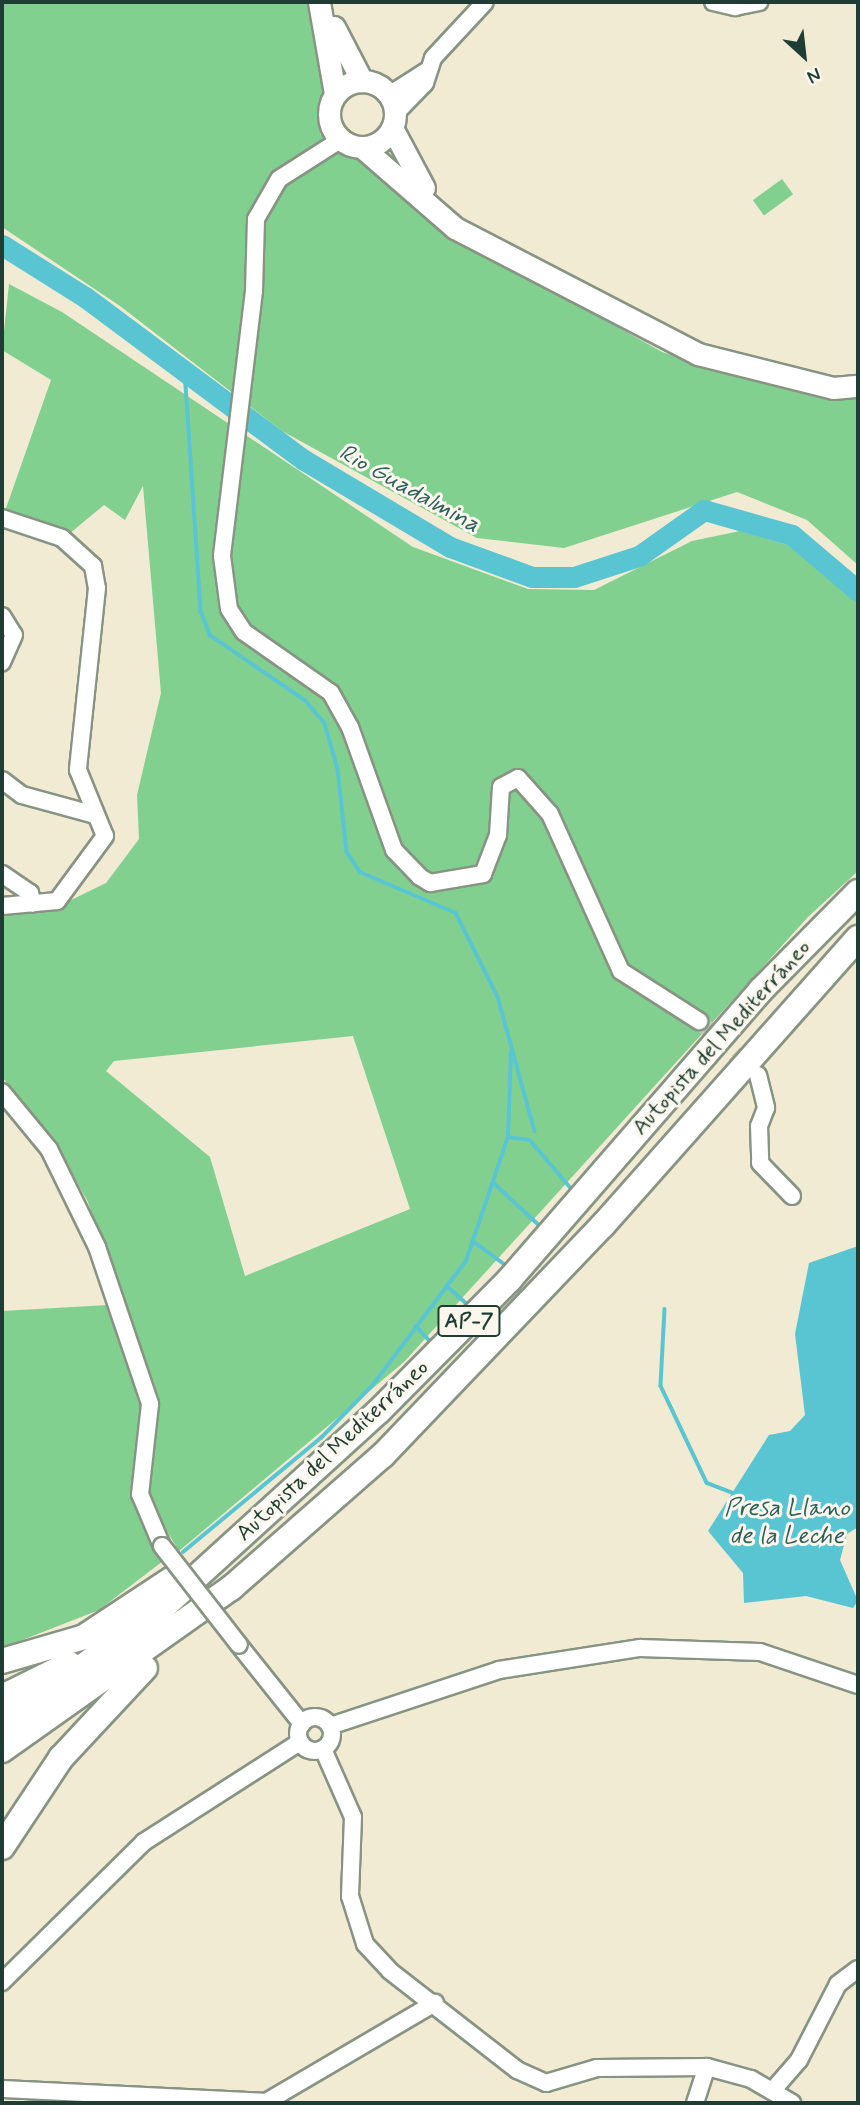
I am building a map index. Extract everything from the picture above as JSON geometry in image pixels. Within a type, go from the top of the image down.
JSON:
[{"type":"highway","name":"Autopista del Mediterráneo","points":[[5,1710],[159,1611],[379,1411],[509,1280],[761,990],[858,892]]},
{"type":"highway","name":"Autopista del Mediterráneo","points":[[2,1750],[56,1716],[231,1588],[462,1377],[858,938]]},
{"type":"highway","points":[[2,1661],[57,1648],[120,1618],[295,1471],[379,1411]]},
{"type":"highway","points":[[5,1710],[217,1559]]},
{"type":"highway","points":[[2,1847],[104,1706],[231,1588]]},
{"type":"highway","points":[[2,1766],[56,1716]]},
{"type":"main road","points":[[320,2],[362,81],[392,112],[427,191],[484,244]]},
{"type":"main road","points":[[320,2],[335,94],[328,113],[340,140],[363,148],[484,244],[698,354],[833,388],[858,386]]},
{"type":"main road","points":[[335,94],[362,81]]},
{"type":"main road","points":[[363,148],[380,142],[392,112]]},
{"type":"street","points":[[392,112],[485,2]]},
{"type":"street","points":[[713,2],[735,7],[758,2]]},
{"type":"street","points":[[340,140],[264,197],[256,219],[241,401],[222,556],[229,610],[244,632],[331,693],[350,726],[394,850],[430,883],[483,874],[498,835],[500,787],[518,778],[550,814],[621,971],[699,1021]]},
{"type":"street","points":[[2,517],[62,538],[93,566],[97,588],[78,770],[105,836],[86,867],[57,901],[2,906]]},
{"type":"street","points":[[2,616],[14,635],[2,662]]},
{"type":"street","points":[[2,780],[22,794],[95,815]]},
{"type":"street","points":[[2,874],[30,893],[33,904]]},
{"type":"street","points":[[758,1075],[766,1108],[759,1126],[760,1163],[792,1196]]},
{"type":"street","points":[[2,1092],[49,1149],[97,1247],[150,1404],[141,1494],[162,1546],[302,1724],[300,1742]]},
{"type":"street","points":[[302,1724],[313,1717],[330,1726],[499,1670],[640,1648],[760,1652],[858,1685]]},
{"type":"street","points":[[330,1726],[323,1749],[353,1817],[350,1896],[357,1927],[374,1956],[533,2080],[559,2082],[597,2068],[707,2067],[773,2090],[792,2103]]},
{"type":"street","points":[[2,1982],[144,1842],[300,1742],[323,1749]]},
{"type":"street","points":[[773,2090],[799,2060],[838,1984],[858,1969]]},
{"type":"street","points":[[2,2089],[105,2097],[265,2102],[435,2004]]},
{"type":"street","points":[[695,2103],[707,2067]]},
{"type":"green space","points":[[2,2],[313,2],[329,65],[320,134],[344,153],[380,166],[467,242],[662,352],[749,380],[832,398],[858,396],[858,565],[807,520],[737,492],[564,548],[477,538],[282,431],[120,306],[2,227]]},
{"type":"green space","points":[[782,179],[793,194],[764,216],[753,200]]},
{"type":"green space","points":[[9,284],[62,312],[413,547],[528,589],[594,590],[692,541],[740,531],[794,547],[858,601],[858,871],[808,917],[404,1362],[179,1551],[147,1499],[155,1421],[88,1202],[56,1145],[2,1077],[2,911],[65,903],[106,883],[139,839],[137,795],[161,693],[143,486],[125,520],[104,505],[69,534],[4,514],[51,380],[2,350]],"holes":[[[353,1036],[410,1209],[245,1276],[210,1157],[106,1071],[114,1061]]]},
{"type":"green space","points":[[108,1305],[141,1405],[136,1505],[163,1561],[99,1610],[2,1648],[2,1311]]},
{"type":"water","name":"Presa Llano de la Leche","points":[[858,1246],[858,1527],[847,1534],[840,1560],[858,1601],[853,1608],[806,1596],[744,1603],[743,1573],[708,1531],[769,1435],[790,1431],[805,1415],[795,1334],[809,1263]]},
{"type":"waterway","name":"Rio Guadalmina","points":[[2,245],[85,297],[304,460],[450,547],[532,577],[574,577],[639,556],[704,510],[792,535],[858,591]]},
{"type":"waterway","points":[[185,370],[201,611],[210,635],[306,701],[325,724],[338,769],[347,852],[360,872],[456,913],[498,997],[535,1131]]},
{"type":"waterway","points":[[183,1552],[321,1438],[372,1386],[466,1261],[508,1137],[511,1053]]},
{"type":"waterway","points":[[508,1137],[530,1140],[570,1187]]},
{"type":"waterway","points":[[494,1183],[538,1224]]},
{"type":"waterway","points":[[474,1242],[504,1264]]},
{"type":"waterway","points":[[447,1286],[467,1304]]},
{"type":"waterway","points":[[665,1309],[661,1386],[707,1483],[735,1494]]},
{"type":"waterway","points":[[416,1326],[430,1341]]},
{"type":"tunnel","points":[[699,1021],[751,1069]]}]
